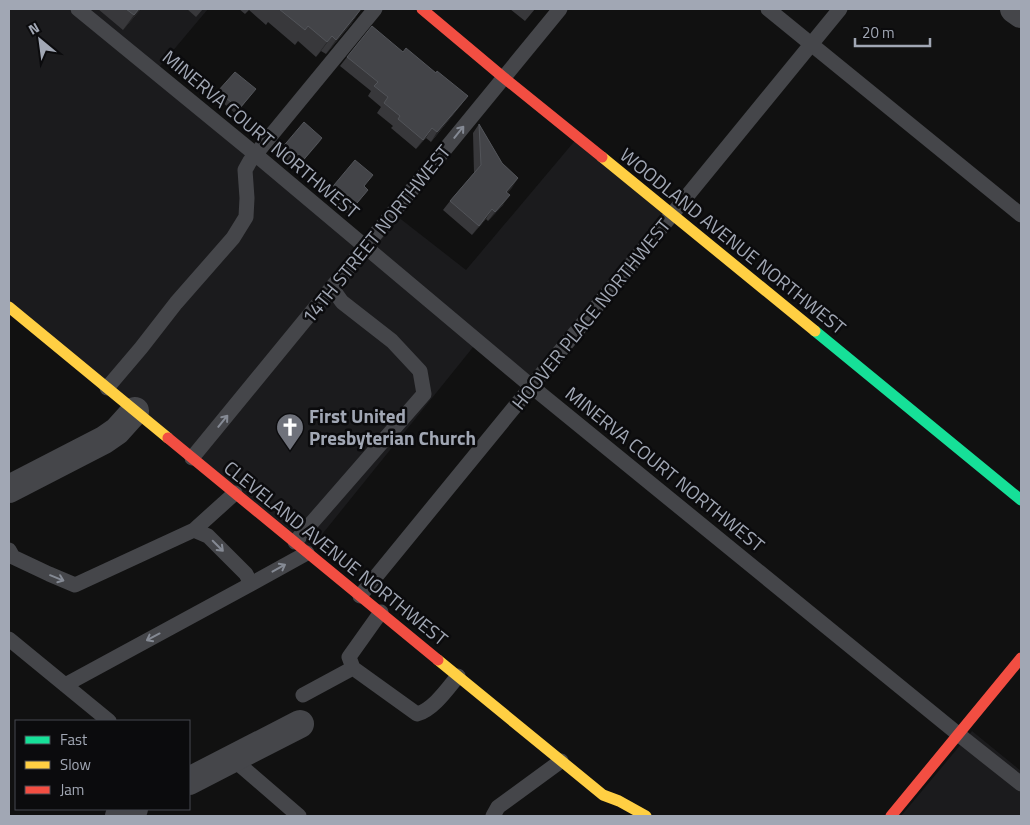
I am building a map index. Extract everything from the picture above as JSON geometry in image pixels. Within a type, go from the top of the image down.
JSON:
[{"type":"street","name":"WOODLAND AVENUE NORTHWEST","points":[[422,9],[1021,500]]},
{"type":"street","points":[[1014,9],[1021,14]]},
{"type":"street","name":"CLEVELAND AVENUE NORTHWEST","points":[[9,307],[603,795],[619,801],[646,816]]},
{"type":"street","points":[[9,488],[104,440],[117,431],[135,411]]},
{"type":"street","points":[[891,816],[1021,658]]},
{"type":"street","points":[[190,780],[300,724]]},
{"type":"street","points":[[603,795],[610,809]]},
{"type":"street","points":[[118,816],[132,810]]},
{"type":"lane","name":"MINERVA COURT NORTHWEST","points":[[78,9],[256,154],[531,386],[1021,784]]},
{"type":"lane","points":[[106,388],[141,348],[176,303],[233,238],[246,218],[245,170],[250,161],[375,9]]},
{"type":"lane","name":"14TH STREET NORTHWEST","points":[[192,458],[560,9]]},
{"type":"lane","points":[[768,9],[1021,215]]},
{"type":"lane","name":"HOOVER PLACE NORTHWEST","points":[[360,596],[840,9]]},
{"type":"lane","points":[[295,542],[424,394],[420,370],[392,341],[342,302],[332,288]]},
{"type":"lane","points":[[10,555],[75,585],[194,530],[235,493]]},
{"type":"lane","points":[[194,530],[208,536],[246,574],[251,584]]},
{"type":"lane","points":[[65,685],[308,552]]},
{"type":"lane","points":[[381,612],[349,656],[353,668],[416,714],[435,703],[458,676]]},
{"type":"lane","points":[[9,639],[108,720]]},
{"type":"lane","points":[[303,696],[353,668]]},
{"type":"lane","points":[[233,759],[299,816]]},
{"type":"lane","points":[[493,816],[498,807],[561,761]]},
{"type":"shaded area","points":[[9,9],[208,9],[155,72],[366,246],[393,213],[466,270],[578,137],[673,214],[531,386],[478,341],[307,553],[9,307]]},
{"type":"shaded area","points":[[972,731],[1021,771],[1021,816],[901,816]]},
{"type":"building","points":[[126,9],[139,9],[134,15]]},
{"type":"building","points":[[279,9],[361,9],[336,40],[332,36],[327,42],[308,26],[305,30]]},
{"type":"building","points":[[372,26],[403,52],[406,48],[468,96],[437,132],[432,128],[423,140],[398,119],[400,116],[384,103],[388,97],[374,86],[378,82],[347,57]]},
{"type":"building","points":[[235,72],[256,89],[239,109],[218,91]]},
{"type":"building","points":[[304,122],[322,138],[300,164],[281,149]]},
{"type":"building","points":[[479,124],[502,163],[518,178],[506,192],[510,195],[495,212],[492,209],[479,226],[450,201],[481,165]]},
{"type":"building","points":[[355,160],[373,175],[364,186],[368,190],[352,209],[329,191]]},
{"type":"traffic: fast","points":[[815,331],[1021,500]]},
{"type":"traffic: slow","points":[[602,157],[815,331]]},
{"type":"traffic: slow","points":[[9,307],[168,438]]},
{"type":"traffic: slow","points":[[438,660],[603,795],[619,801],[646,816]]},
{"type":"traffic: jam","points":[[422,9],[602,157]]},
{"type":"traffic: jam","points":[[168,438],[438,660]]},
{"type":"traffic: jam","points":[[891,816],[1021,658]]},
{"type":"place","name":"First United Presbyterian Church","points":[[290,451]]}]
